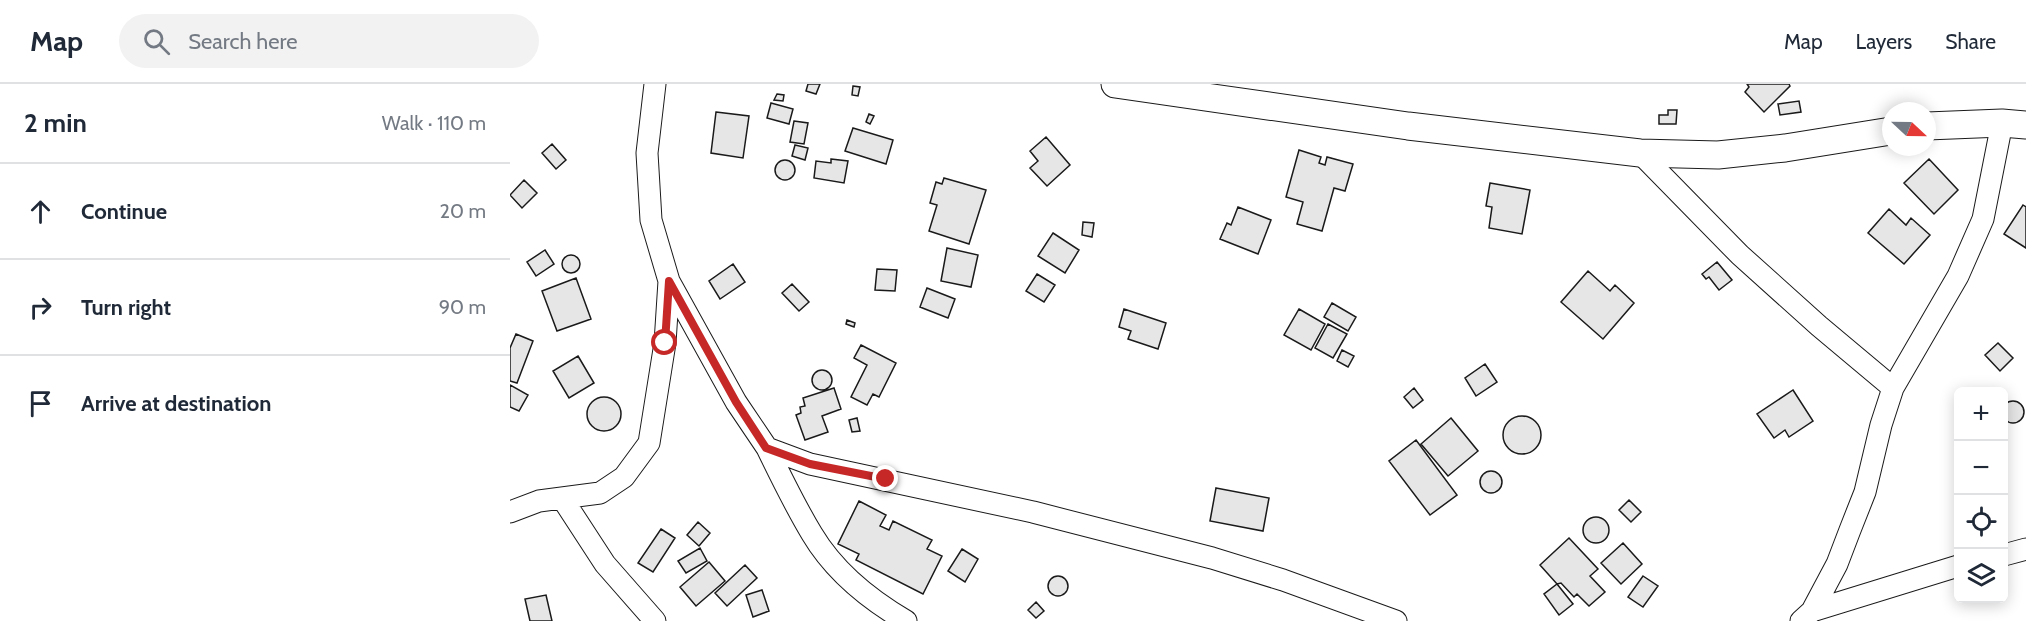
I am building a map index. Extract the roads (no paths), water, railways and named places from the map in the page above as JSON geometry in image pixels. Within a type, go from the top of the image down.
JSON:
[{"type":"street","points":[[655,84],[647,153],[651,220],[669,281],[736,402],[766,448],[813,536],[843,573],[878,605],[906,621]]},
{"type":"street","points":[[1115,84],[1408,126],[1640,153],[1718,155],[1785,148],[1882,132]]},
{"type":"street","points":[[1807,616],[1837,564],[1865,492],[1881,425],[1893,387],[1958,276],[1983,219],[2014,124],[1936,126]]},
{"type":"street","points":[[1640,153],[1740,255],[1819,326],[1893,387]]},
{"type":"street","points":[[510,512],[539,501],[600,493],[624,477],[650,443],[665,343],[669,281]]},
{"type":"street","points":[[766,448],[810,464],[1033,512],[1212,558],[1283,580],[1396,621]]},
{"type":"street","points":[[562,498],[604,564],[655,621]]},
{"type":"street","points":[[2008,554],[2026,549]]},
{"type":"street","points":[[1807,616],[1954,568]]}]
